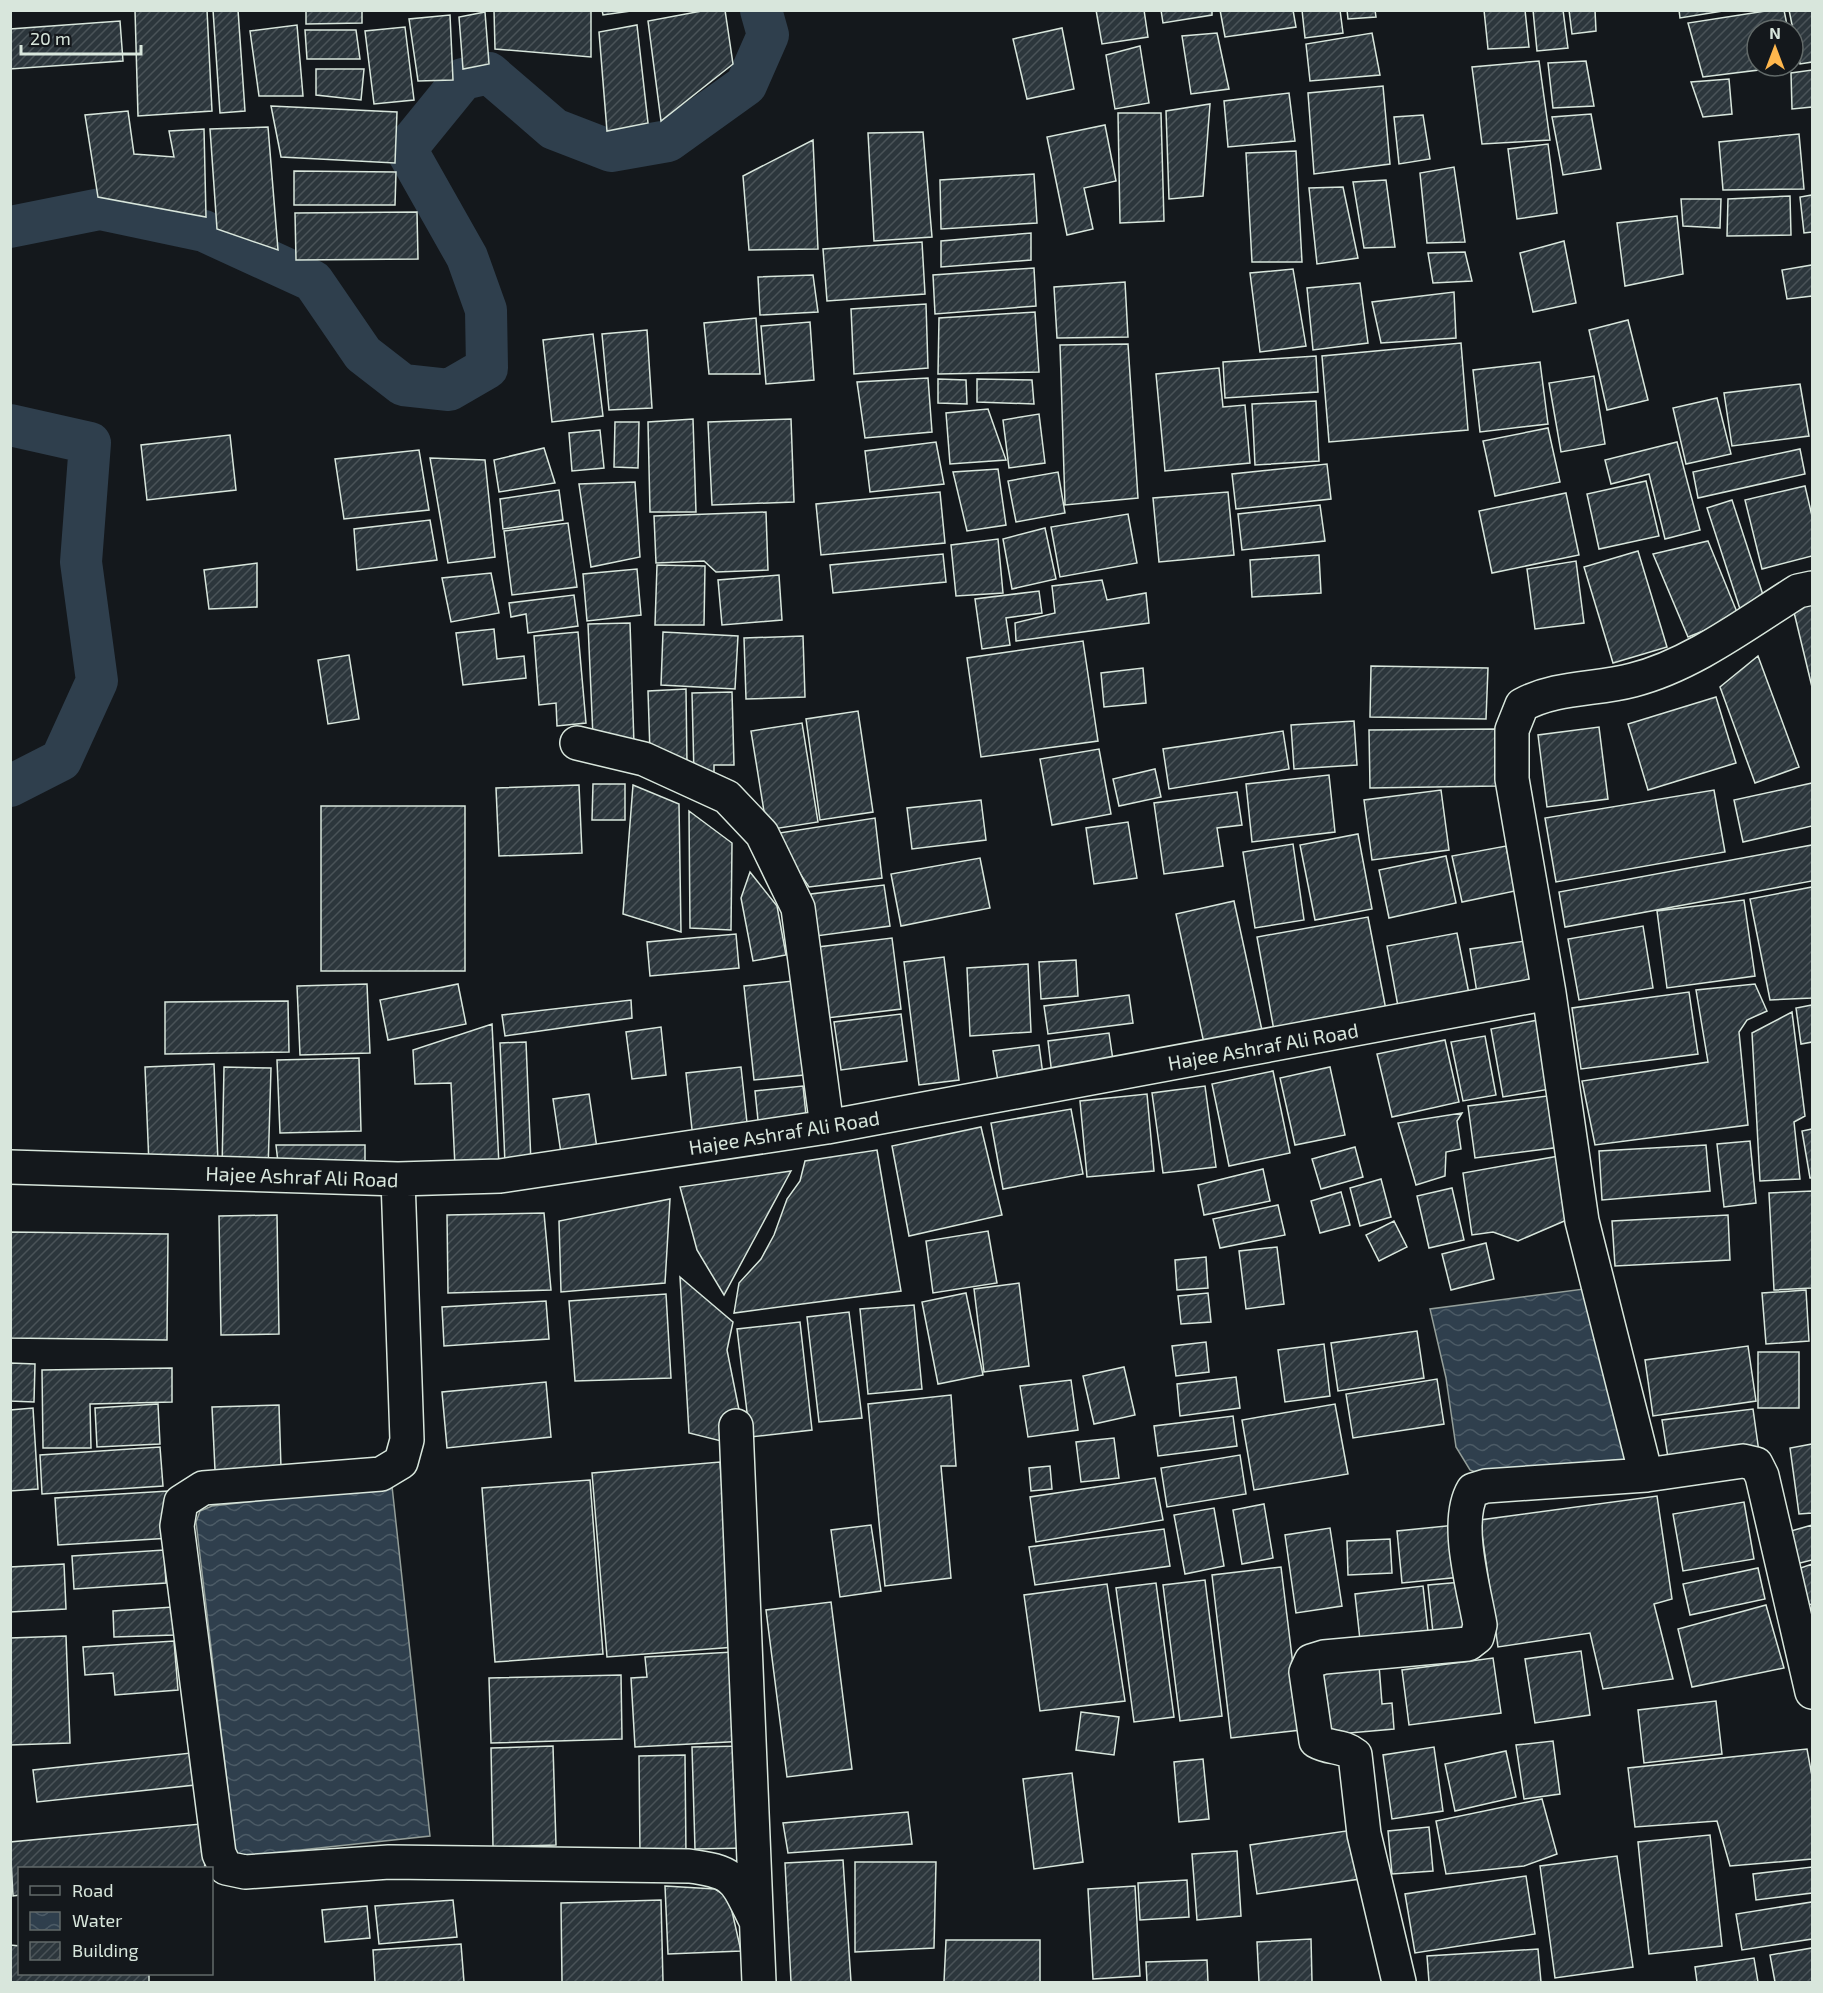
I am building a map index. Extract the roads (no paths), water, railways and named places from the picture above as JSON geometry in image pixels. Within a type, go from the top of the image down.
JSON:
[{"type":"street","points":[[1646,1475],[1582,1221],[1549,993],[1512,779],[1512,730],[1522,705],[1541,695],[1644,676],[1701,652],[1798,591],[1812,588]]},
{"type":"street","points":[[577,743],[644,759],[726,797],[762,834],[798,908],[827,1127]]},
{"type":"street","name":"Hajee Ashraf Ali Road","points":[[10,1167],[398,1179],[500,1176],[827,1127],[1549,993]]},
{"type":"street","points":[[398,1179],[407,1440],[401,1462],[381,1474],[203,1488],[182,1502],[177,1526],[219,1854],[226,1868],[245,1872],[389,1862],[689,1866],[720,1870],[738,1885],[755,1919]]},
{"type":"street","points":[[736,1426],[759,1983]]},
{"type":"street","points":[[1400,1983],[1364,1834],[1355,1755],[1346,1747],[1325,1747],[1316,1741],[1306,1672],[1311,1661],[1324,1657],[1468,1644],[1477,1637],[1480,1625],[1466,1540],[1466,1502],[1473,1490],[1486,1486],[1646,1475],[1743,1461],[1756,1464],[1762,1476],[1812,1692]]},
{"type":"water","points":[[1584,1289],[1633,1474],[1496,1480],[1470,1470],[1456,1447],[1446,1378],[1430,1309]]},
{"type":"water","points":[[392,1486],[430,1836],[236,1857],[196,1522],[200,1511],[212,1506]]},
{"type":"waterway","points":[[10,227],[100,209],[204,231],[313,281],[363,354],[403,385],[449,390],[487,368],[486,310],[467,257],[406,149],[463,79],[489,73],[554,129],[611,151],[668,141],[746,85],[768,35],[761,10]]},
{"type":"waterway","points":[[10,425],[90,443],[81,562],[97,681],[61,760],[10,786]]}]
